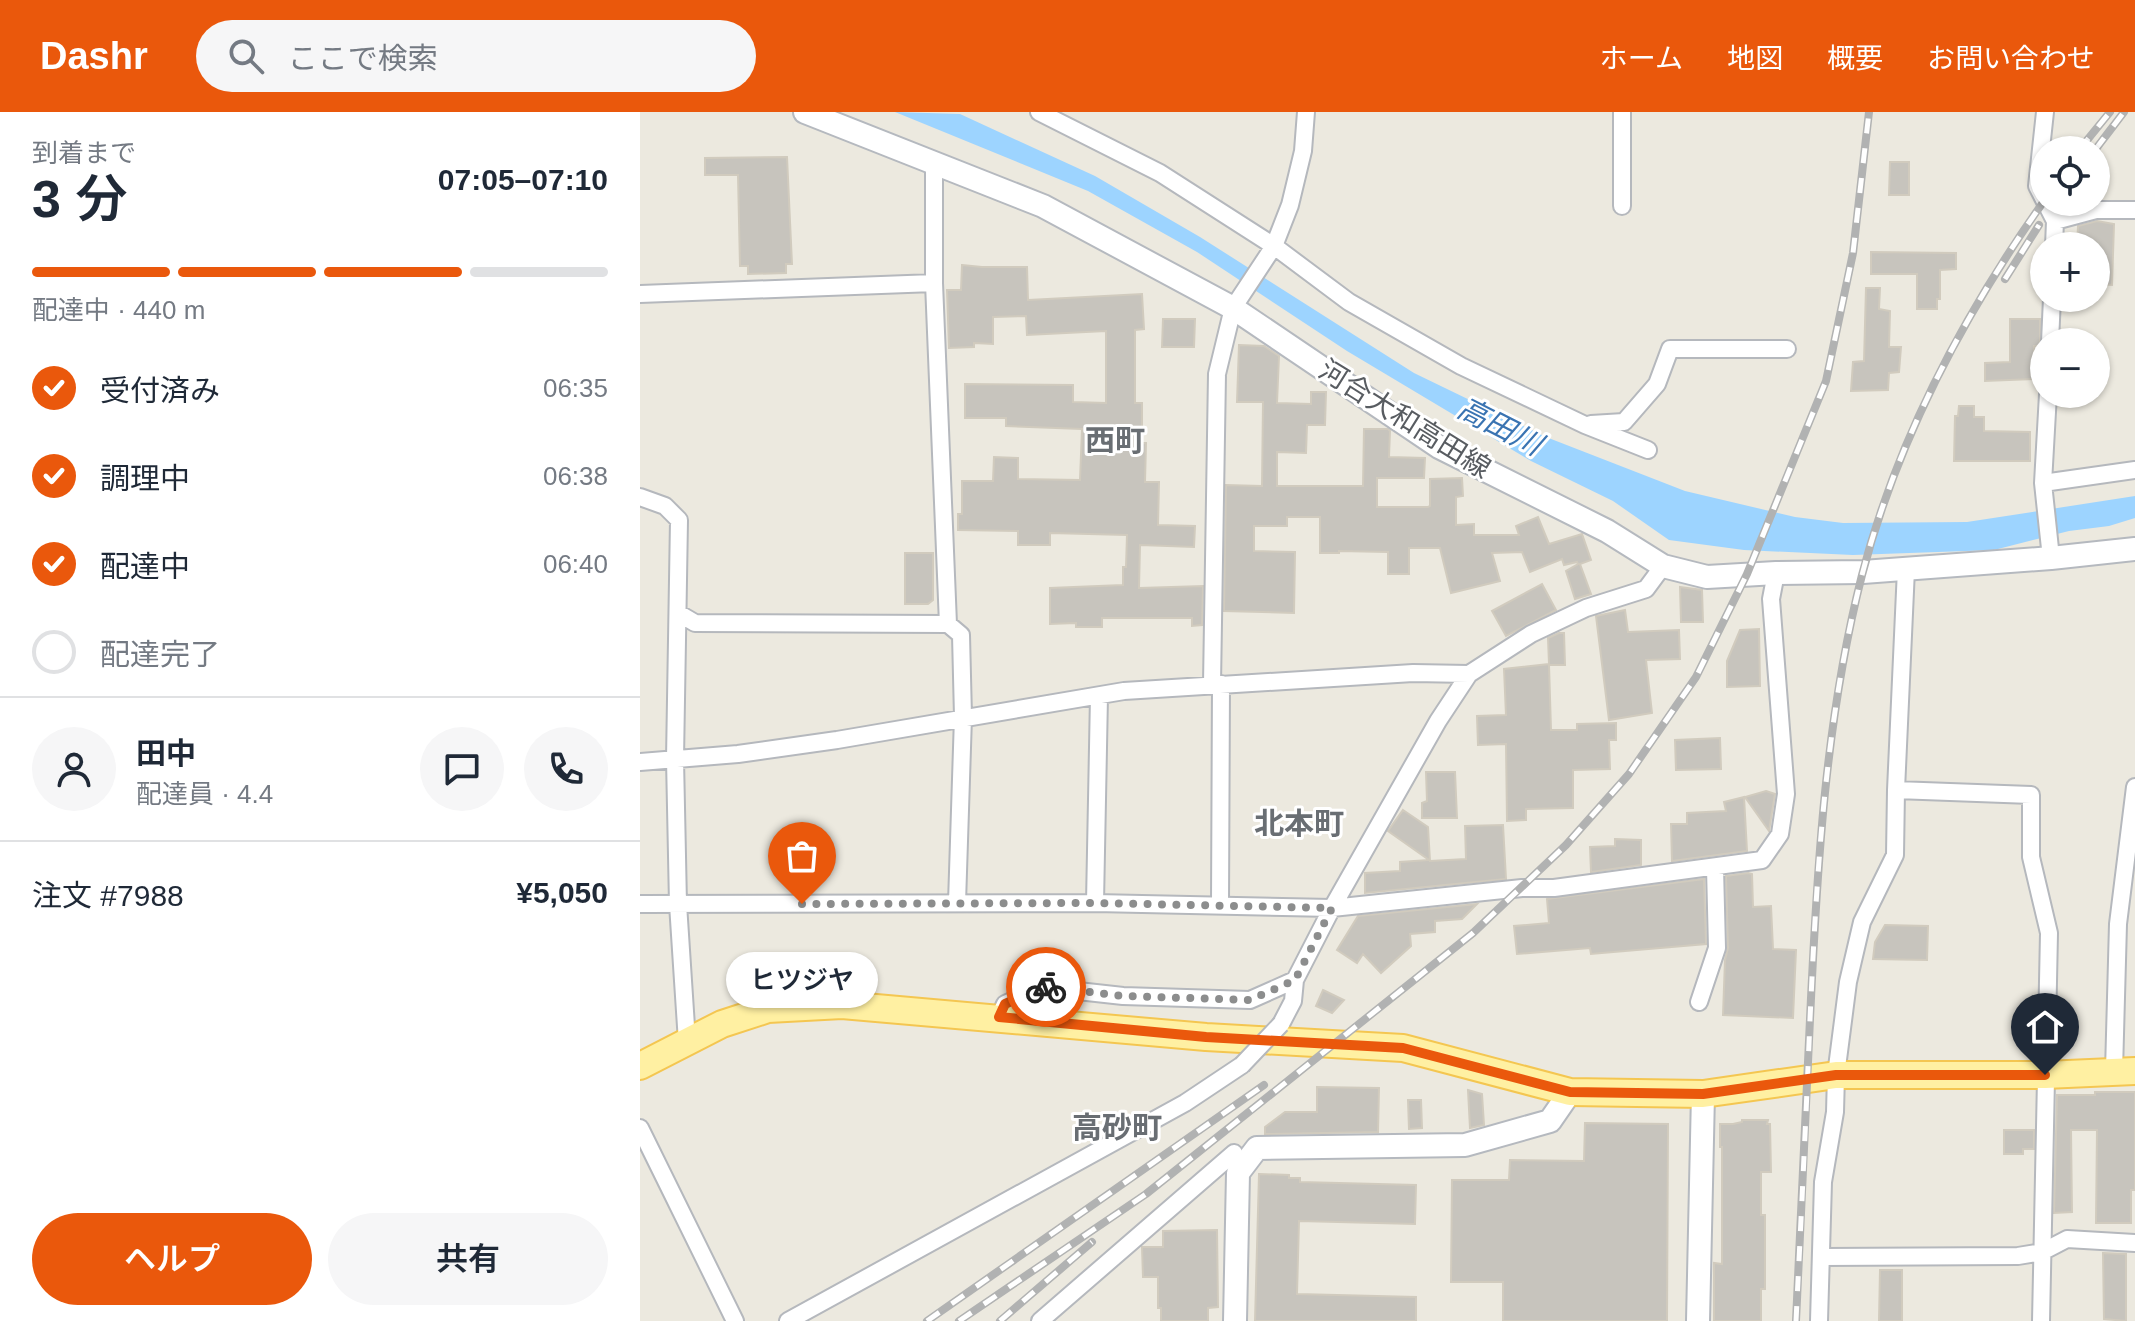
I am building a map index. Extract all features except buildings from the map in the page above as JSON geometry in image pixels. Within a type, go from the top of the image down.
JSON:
[{"type":"main road","name":"河合大和高田線","points":[[805,112],[1043,206],[1237,304],[1439,447],[1607,531],[1663,566],[1707,577],[1863,572],[2135,549]]},
{"type":"main road","points":[[640,1066],[722,1024],[768,1009],[842,1005],[1206,1037],[1403,1048],[1570,1092],[1703,1094],[1836,1075],[2045,1075],[2124,1071]]},
{"type":"main road","points":[[1235,1321],[1238,1173],[1257,1148],[1465,1145],[1550,1121],[1570,1092]]},
{"type":"main road","points":[[1698,1321],[1703,1094]]},
{"type":"street","points":[[1039,112],[1160,173],[1274,246],[1349,302],[1461,366],[1585,425],[1648,450]]},
{"type":"street","points":[[1220,905],[1217,374],[1237,304],[1274,246],[1290,205],[1303,151],[1306,112]]},
{"type":"street","points":[[1622,112],[1622,206]]},
{"type":"street","points":[[2045,112],[2037,186],[2055,221],[2055,232]]},
{"type":"street","points":[[934,163],[934,283],[948,624]]},
{"type":"street","points":[[2055,221],[2096,210],[2135,210]]},
{"type":"street","points":[[640,294],[934,283]]},
{"type":"street","points":[[1585,425],[1624,422],[1657,384],[1670,349],[1787,349]]},
{"type":"street","points":[[2047,408],[2043,483],[2051,554]]},
{"type":"street","points":[[2043,483],[2135,470]]},
{"type":"street","points":[[640,497],[665,506],[679,520],[675,759],[678,904],[687,1042]]},
{"type":"street","points":[[788,1321],[1185,1103],[1242,1065],[1281,1024],[1293,1001],[1295,980],[1332,908],[1438,721],[1469,674],[1531,634],[1586,608],[1646,589],[1663,566]]},
{"type":"street","points":[[1819,1321],[1823,1182],[1835,1112],[1836,1075],[1848,982],[1862,922],[1895,855],[1906,569]]},
{"type":"street","points":[[640,904],[1095,903],[1332,908],[1522,888],[1554,888],[1762,860],[1780,834],[1786,794],[1771,599],[1776,573]]},
{"type":"street","points":[[678,613],[695,623],[948,624],[961,635],[963,717],[957,903]]},
{"type":"street","points":[[640,762],[837,740],[1099,696],[1217,684],[1413,673],[1469,674]]},
{"type":"street","points":[[1095,903],[1099,696]]},
{"type":"street","points":[[2124,1071],[2118,924],[2135,787]]},
{"type":"street","points":[[1896,790],[2031,795],[2031,857],[2049,933],[2041,1321]]},
{"type":"street","points":[[1699,1002],[1717,948],[1715,868]]},
{"type":"street","points":[[999,1017],[1005,1004],[1042,987],[1123,996],[1250,1000],[1295,980]]},
{"type":"street","points":[[640,1128],[735,1321]]},
{"type":"street","points":[[1040,1321],[1234,1153],[1238,1173]]},
{"type":"street","points":[[1822,1257],[2018,1256],[2042,1252],[2067,1239],[2135,1243]]},
{"type":"water","name":"高田川","points":[[895,112],[960,114],[1095,176],[1200,237],[1414,373],[1546,437],[1685,491],[1795,517],[1843,523],[1967,522],[2135,496],[2135,518],[1994,550],[1853,555],[1744,550],[1669,540],[1613,501],[1531,461],[1347,351],[1197,252],[1088,191]]},
{"type":"railway","points":[[959,1321],[1146,1194],[1473,933],[1566,845],[1629,774],[1696,677],[1747,574],[1826,381],[1853,253],[1869,112]]},
{"type":"railway","points":[[2090,136],[2110,112]]},
{"type":"railway","points":[[2106,136],[2124,112]]},
{"type":"railway","points":[[1796,1321],[1820,851],[1831,740],[1849,630],[1877,525],[1914,427],[1960,333],[2034,216]]},
{"type":"railway","points":[[2005,279],[2039,225]]},
{"type":"railway","points":[[927,1321],[1264,1085]]},
{"type":"railway","points":[[1000,1321],[1092,1242]]},
{"type":"way so far","points":[[802,904],[1095,903],[1332,908],[1295,980],[1250,1000],[1123,996],[1046,987]]},
{"type":"place","name":"ヒツジヤ","points":[[802,904]]},
{"type":"district","name":"西町","points":[[1115,440]]},
{"type":"district","name":"北本町","points":[[1299,823]]},
{"type":"district","name":"高砂町","points":[[1117,1127]]},
{"type":"route","points":[[1046,987],[1005,1004],[999,1017],[1206,1037],[1403,1048],[1570,1092],[1703,1094],[1836,1075],[2045,1075]]}]
